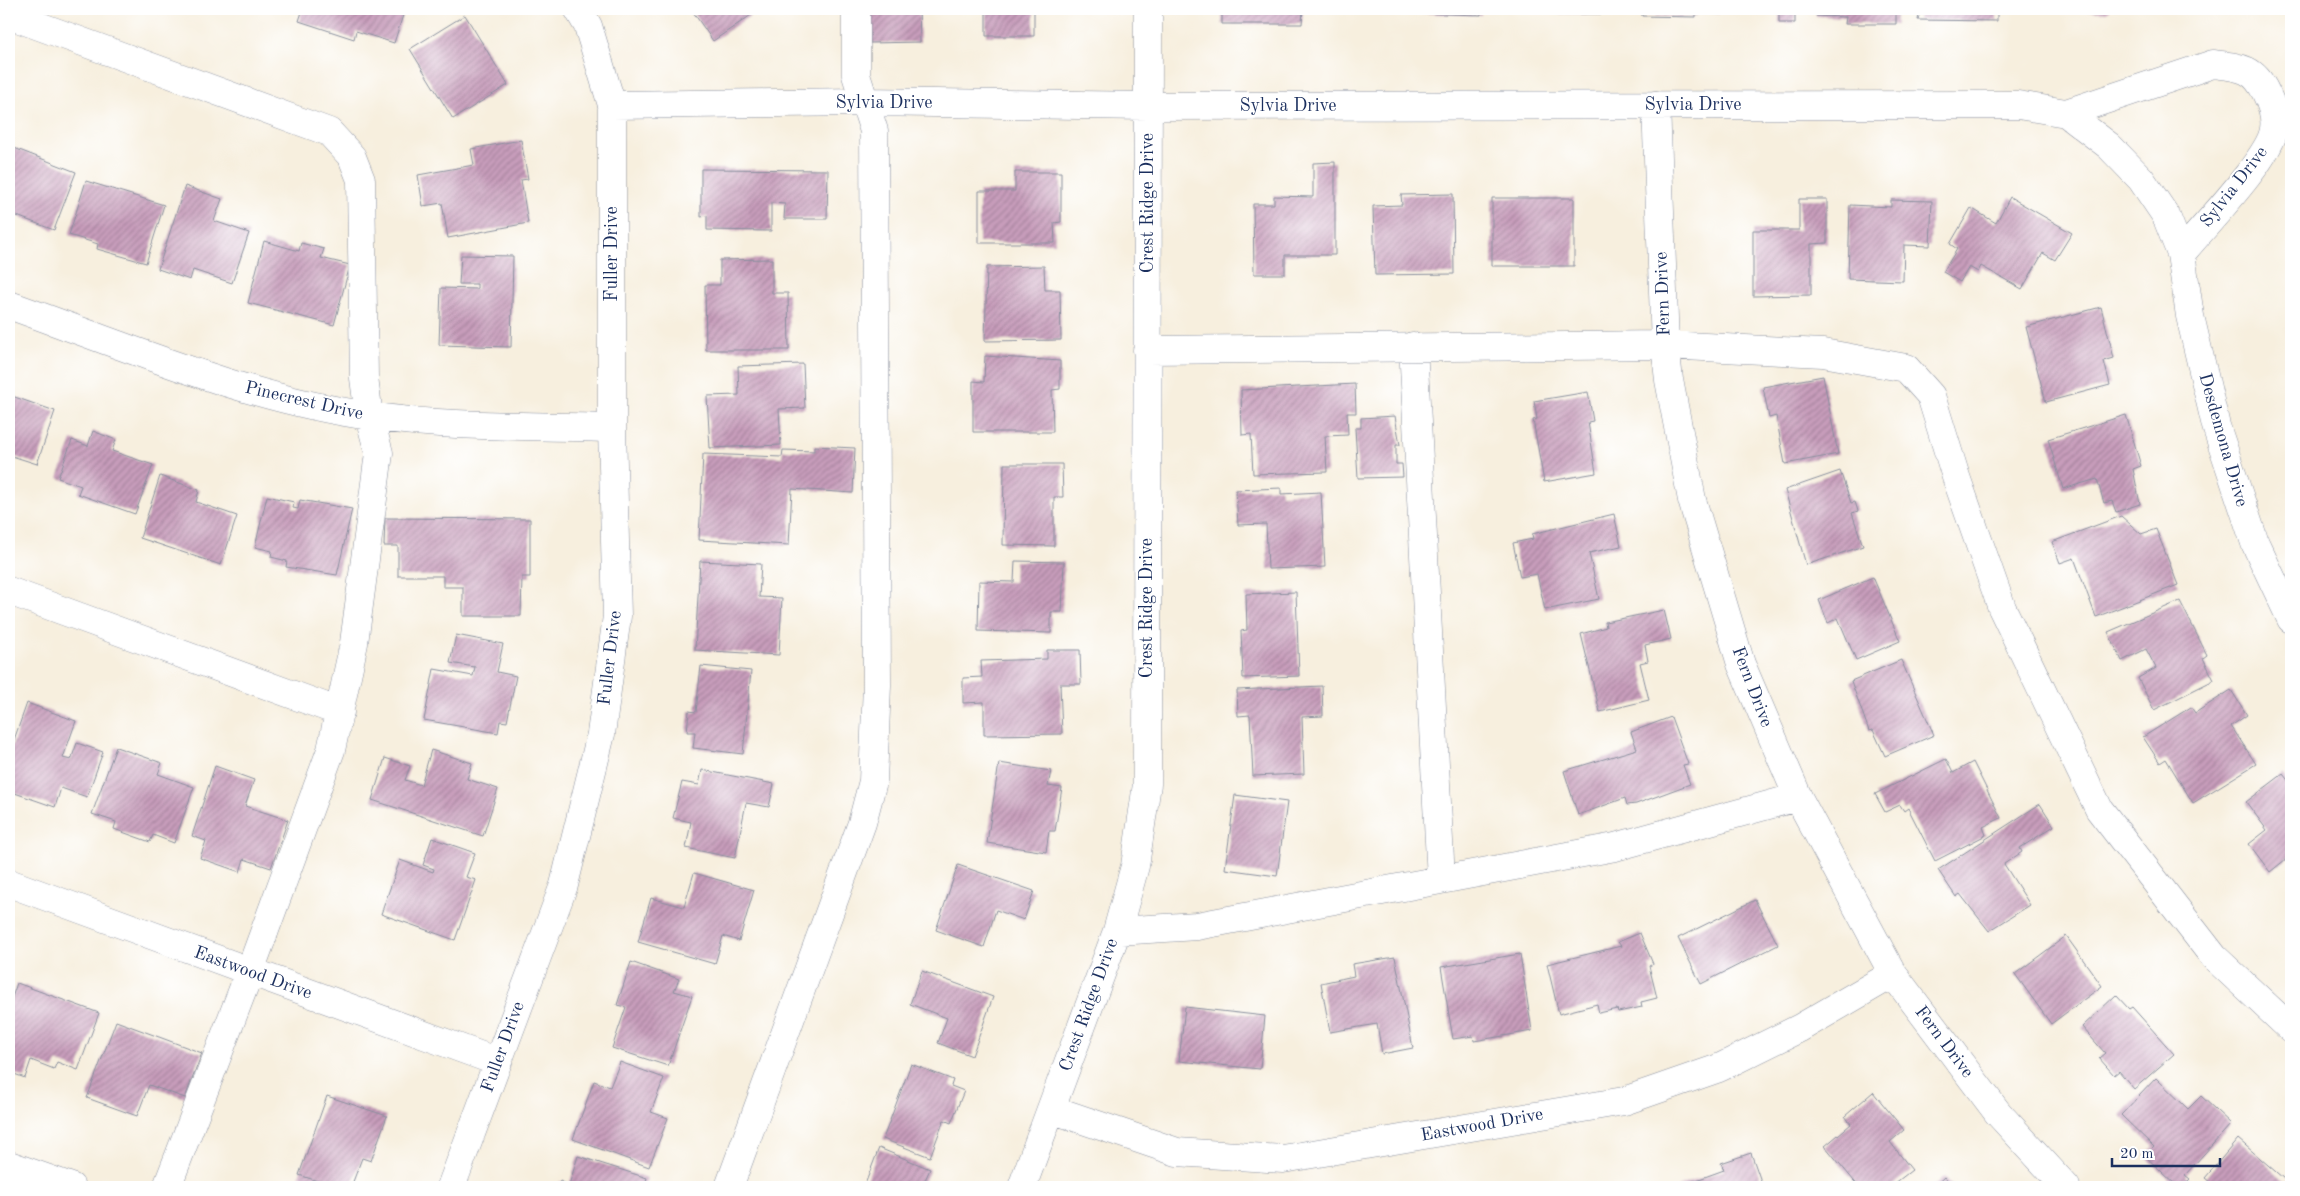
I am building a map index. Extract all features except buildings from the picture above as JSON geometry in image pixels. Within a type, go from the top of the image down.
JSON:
[{"type":"street","points":[[578,9],[588,26],[612,105]]},
{"type":"street","points":[[729,1187],[862,823],[874,781],[877,685],[874,131],[856,75],[856,9]]},
{"type":"street","name":"Crest Ridge Drive","points":[[1022,1187],[1116,931],[1135,866],[1146,784],[1148,9]]},
{"type":"street","points":[[9,15],[329,132],[352,157],[361,180],[364,378],[369,416],[379,453],[354,643],[331,750],[250,972],[167,1187]]},
{"type":"street","name":"Sylvia Drive","points":[[612,105],[864,102],[1148,106],[2018,106],[2066,113],[2214,64],[2238,66],[2260,79],[2274,108],[2274,131],[2264,155],[2180,254],[2166,216],[2140,179],[2109,146],[2066,113]]},
{"type":"street","name":"Fuller Drive","points":[[451,1187],[564,885],[601,734],[617,616],[612,428],[612,105]]},
{"type":"street","name":"Fern Drive","points":[[1656,105],[1668,380],[1695,509],[1741,664],[1798,797],[1893,974],[1998,1114],[2066,1187]]},
{"type":"street","name":"Desdemona Drive","points":[[2180,254],[2190,316],[2216,426],[2255,543],[2291,619]]},
{"type":"street","name":"Pinecrest Drive","points":[[9,304],[253,392],[369,416],[433,423],[612,428]]},
{"type":"street","points":[[1147,350],[1665,344],[1823,353],[1906,368],[1931,396],[1956,477],[2002,608],[2099,809],[2214,957],[2291,1029]]},
{"type":"street","points":[[1413,346],[1441,879]]},
{"type":"street","points":[[9,591],[340,712]]},
{"type":"street","points":[[1116,931],[1197,926],[1615,847],[1798,797]]},
{"type":"street","name":"Eastwood Drive","points":[[9,883],[498,1062]]},
{"type":"street","name":"Eastwood Drive","points":[[1051,1109],[1177,1152],[1283,1159],[1624,1101],[1719,1068],[1800,1028],[1893,974]]},
{"type":"street","points":[[9,1165],[71,1187]]}]
